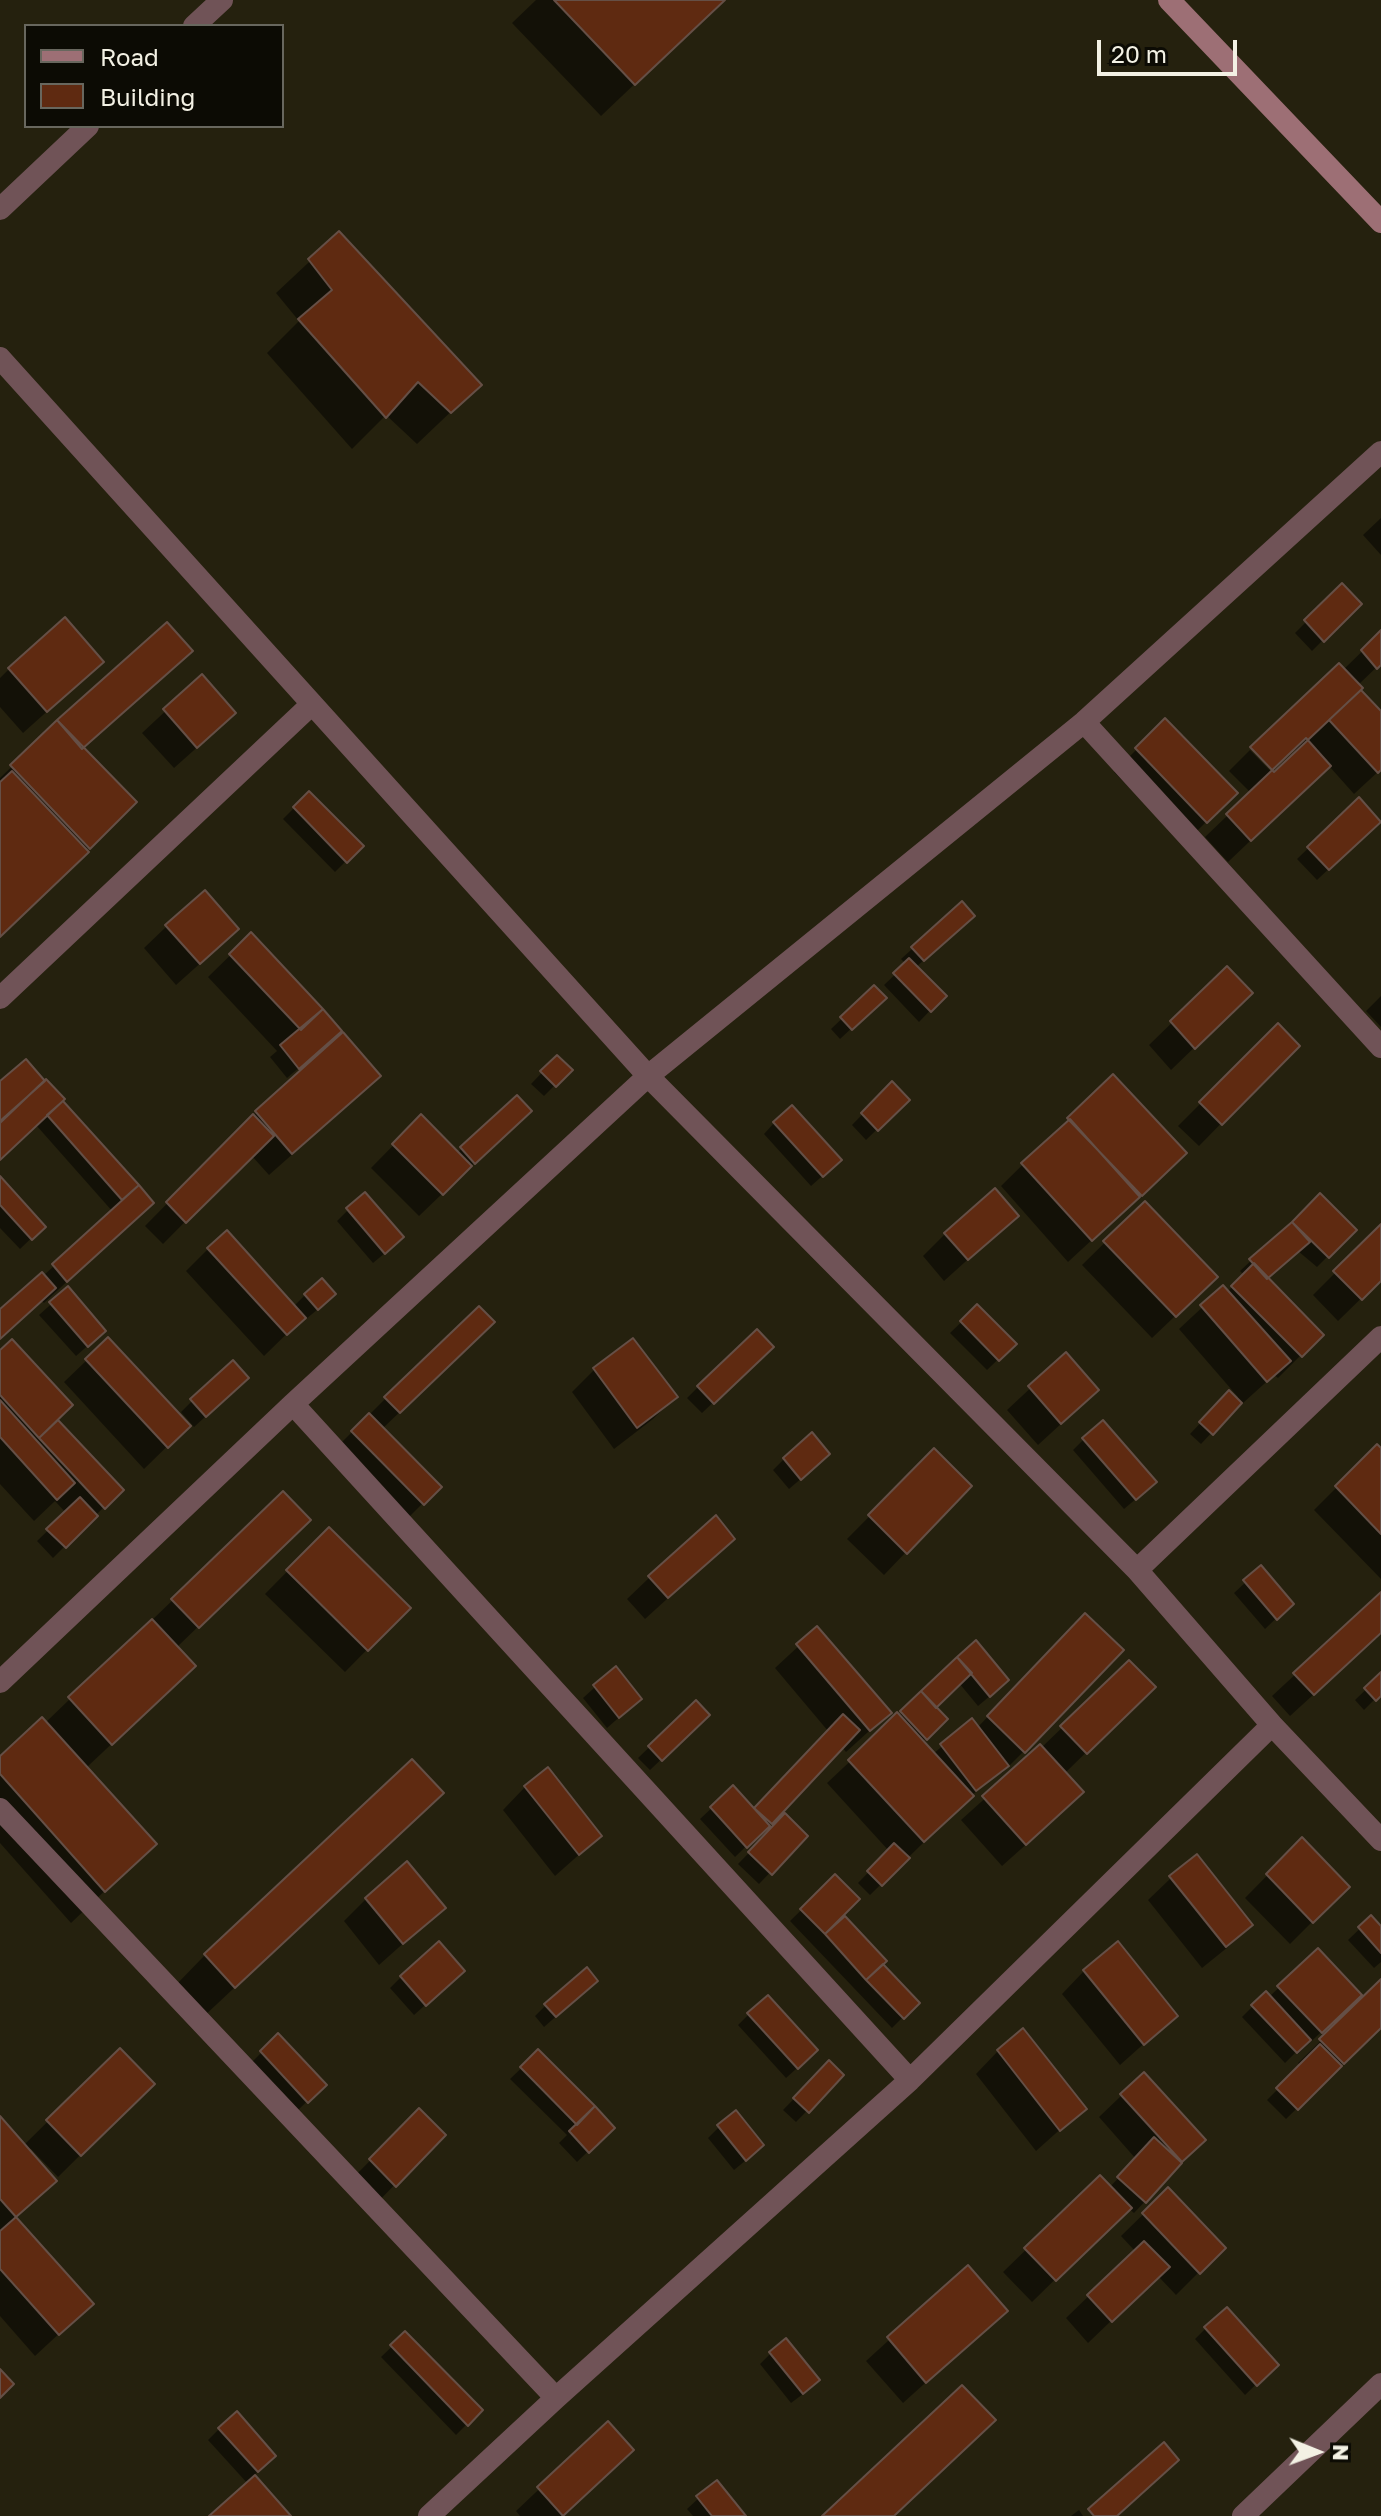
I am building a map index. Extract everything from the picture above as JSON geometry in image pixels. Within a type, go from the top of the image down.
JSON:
[{"type":"main road","points":[[1169,0],[1381,222]]},
{"type":"street","points":[[196,24],[222,0]]},
{"type":"street","points":[[0,209],[86,128]]},
{"type":"street","points":[[0,358],[648,1076],[1137,1570],[1272,1725],[1381,1840]]},
{"type":"street","points":[[0,1682],[293,1404],[648,1076],[1084,722],[1381,452]]},
{"type":"street","points":[[0,998],[312,704]]},
{"type":"street","points":[[1084,722],[1381,1047]]},
{"type":"street","points":[[1137,1570],[1381,1337]]},
{"type":"street","points":[[293,1404],[910,2080]]},
{"type":"street","points":[[429,2516],[910,2080],[1272,1725]]},
{"type":"street","points":[[0,1809],[556,2398]]},
{"type":"street","points":[[1243,2516],[1381,2384]]},
{"type":"building","points":[[554,0],[725,0],[635,85]]},
{"type":"building","points":[[339,231],[482,385],[451,413],[418,382],[386,418],[298,319],[332,290],[308,259]]},
{"type":"building","points":[[1342,583],[1362,604],[1324,642],[1304,620]]},
{"type":"building","points":[[65,617],[104,662],[47,712],[8,668]]},
{"type":"building","points":[[167,622],[193,651],[82,749],[57,720]]},
{"type":"building","points":[[1381,630],[1381,665],[1377,669],[1361,650]]},
{"type":"building","points":[[1339,663],[1363,688],[1274,772],[1250,747]]},
{"type":"building","points":[[202,674],[236,713],[197,748],[163,709]]},
{"type":"building","points":[[1361,690],[1381,711],[1381,770],[1378,773],[1329,720]]},
{"type":"building","points":[[1165,718],[1238,793],[1207,823],[1135,748]]},
{"type":"building","points":[[57,720],[137,802],[90,849],[10,765]]},
{"type":"building","points":[[1306,738],[1331,766],[1251,841],[1226,814]]},
{"type":"building","points":[[12,771],[89,852],[0,937],[0,782]]},
{"type":"building","points":[[309,791],[364,846],[347,863],[293,807]]},
{"type":"building","points":[[1359,797],[1381,822],[1329,870],[1307,847]]},
{"type":"building","points":[[205,890],[239,929],[200,964],[165,925]]},
{"type":"building","points":[[962,901],[975,916],[924,961],[911,947]]},
{"type":"building","points":[[251,932],[323,1009],[301,1030],[229,954]]},
{"type":"building","points":[[909,958],[947,996],[931,1012],[893,973]]},
{"type":"building","points":[[1227,966],[1253,993],[1195,1049],[1170,1021]]},
{"type":"building","points":[[874,985],[887,998],[852,1030],[840,1017]]},
{"type":"building","points":[[323,1009],[342,1031],[299,1069],[280,1045]]},
{"type":"building","points":[[1278,1023],[1300,1046],[1222,1125],[1199,1102]]},
{"type":"building","points":[[343,1032],[381,1076],[292,1154],[255,1111]]},
{"type":"building","points":[[557,1055],[573,1070],[556,1087],[540,1071]]},
{"type":"building","points":[[26,1059],[45,1081],[0,1121],[0,1081]]},
{"type":"building","points":[[1113,1074],[1187,1153],[1142,1196],[1067,1118]]},
{"type":"building","points":[[46,1079],[65,1099],[0,1160],[0,1123]]},
{"type":"building","points":[[892,1081],[910,1100],[878,1131],[861,1113]]},
{"type":"building","points":[[517,1095],[532,1111],[475,1164],[460,1147]]},
{"type":"building","points":[[63,1101],[139,1185],[122,1200],[47,1115]]},
{"type":"building","points":[[792,1105],[842,1160],[823,1177],[773,1122]]},
{"type":"building","points":[[253,1114],[274,1136],[186,1223],[166,1202]]},
{"type":"building","points":[[421,1114],[472,1166],[443,1195],[392,1144]]},
{"type":"building","points":[[1070,1119],[1140,1197],[1092,1241],[1021,1163]]},
{"type":"building","points":[[0,1176],[46,1227],[32,1240],[0,1205]]},
{"type":"building","points":[[139,1185],[154,1203],[67,1282],[52,1264]]},
{"type":"building","points":[[995,1188],[1019,1216],[968,1260],[944,1233]]},
{"type":"building","points":[[365,1192],[404,1237],[385,1254],[346,1208]]},
{"type":"building","points":[[1320,1193],[1357,1230],[1329,1258],[1292,1222]]},
{"type":"building","points":[[1145,1201],[1218,1277],[1176,1317],[1103,1241]]},
{"type":"building","points":[[1292,1222],[1310,1242],[1267,1279],[1249,1259]]},
{"type":"building","points":[[1381,1224],[1381,1281],[1362,1300],[1333,1271]]},
{"type":"building","points":[[227,1230],[306,1318],[287,1335],[207,1248]]},
{"type":"building","points":[[1254,1263],[1324,1335],[1302,1357],[1231,1286]]},
{"type":"building","points":[[42,1272],[56,1288],[0,1339],[0,1309]]},
{"type":"building","points":[[322,1278],[336,1294],[318,1310],[304,1294]]},
{"type":"building","points":[[1223,1285],[1291,1361],[1267,1382],[1200,1305]]},
{"type":"building","points":[[68,1286],[106,1331],[88,1347],[49,1302]]},
{"type":"building","points":[[977,1304],[1017,1344],[999,1361],[960,1321]]},
{"type":"building","points":[[479,1306],[495,1322],[400,1413],[384,1397]]},
{"type":"building","points":[[757,1329],[774,1347],[714,1404],[697,1386]]},
{"type":"building","points":[[108,1337],[191,1426],[168,1448],[85,1359]]},
{"type":"building","points":[[633,1338],[678,1397],[637,1428],[593,1368]]},
{"type":"building","points":[[12,1339],[73,1405],[39,1438],[0,1395],[0,1350]]},
{"type":"building","points":[[1066,1352],[1099,1390],[1061,1424],[1028,1386]]},
{"type":"building","points":[[233,1360],[249,1378],[206,1417],[190,1399]]},
{"type":"building","points":[[1229,1390],[1242,1403],[1213,1435],[1199,1422]]},
{"type":"building","points":[[0,1400],[75,1483],[57,1500],[0,1437]]},
{"type":"building","points":[[369,1413],[442,1487],[424,1505],[351,1431]]},
{"type":"building","points":[[58,1420],[124,1490],[105,1509],[39,1438]]},
{"type":"building","points":[[1103,1420],[1157,1482],[1136,1500],[1082,1438]]},
{"type":"building","points":[[812,1432],[830,1454],[801,1480],[783,1458]]},
{"type":"building","points":[[1377,1444],[1381,1448],[1381,1534],[1335,1486]]},
{"type":"building","points":[[934,1448],[972,1486],[907,1554],[868,1515]]},
{"type":"building","points":[[283,1491],[311,1520],[199,1628],[171,1599]]},
{"type":"building","points":[[80,1497],[98,1516],[66,1548],[46,1529]]},
{"type":"building","points":[[716,1515],[735,1539],[668,1598],[648,1576]]},
{"type":"building","points":[[329,1527],[411,1608],[368,1651],[286,1570]]},
{"type":"building","points":[[1261,1565],[1294,1604],[1277,1620],[1243,1580]]},
{"type":"building","points":[[1381,1592],[1381,1633],[1314,1695],[1293,1673]]},
{"type":"building","points":[[1085,1613],[1124,1650],[1025,1753],[987,1716]]},
{"type":"building","points":[[152,1619],[196,1666],[112,1745],[68,1697]]},
{"type":"building","points":[[817,1626],[892,1713],[870,1731],[796,1644]]},
{"type":"building","points":[[976,1640],[1009,1680],[990,1697],[957,1657]]},
{"type":"building","points":[[957,1657],[972,1673],[936,1708],[921,1691]]},
{"type":"building","points":[[1129,1660],[1156,1687],[1087,1754],[1060,1726]]},
{"type":"building","points":[[616,1666],[642,1699],[619,1718],[593,1685]]},
{"type":"building","points":[[1381,1672],[1381,1696],[1376,1701],[1364,1688]]},
{"type":"building","points":[[921,1691],[948,1719],[927,1740],[900,1711]]},
{"type":"building","points":[[696,1700],[710,1715],[662,1761],[648,1746]]},
{"type":"building","points":[[897,1712],[974,1796],[924,1842],[848,1760]]},
{"type":"building","points":[[843,1714],[860,1730],[772,1824],[754,1808]]},
{"type":"building","points":[[42,1717],[157,1844],[105,1892],[0,1774],[0,1756]]},
{"type":"building","points":[[972,1718],[1009,1766],[976,1791],[940,1744]]},
{"type":"building","points":[[1040,1744],[1084,1792],[1026,1845],[982,1796]]},
{"type":"building","points":[[412,1759],[444,1793],[235,1988],[204,1954]]},
{"type":"building","points":[[548,1767],[602,1836],[579,1855],[524,1786]]},
{"type":"building","points":[[733,1785],[770,1826],[747,1848],[710,1807]]},
{"type":"building","points":[[785,1813],[808,1836],[772,1875],[748,1852]]},
{"type":"building","points":[[1302,1837],[1350,1887],[1313,1923],[1266,1874]]},
{"type":"building","points":[[894,1843],[910,1858],[882,1886],[867,1871]]},
{"type":"building","points":[[1197,1854],[1253,1925],[1226,1947],[1169,1876]]},
{"type":"building","points":[[407,1861],[446,1908],[403,1944],[365,1898]]},
{"type":"building","points":[[835,1874],[860,1899],[825,1934],[800,1909]]},
{"type":"building","points":[[1371,1915],[1381,1926],[1381,1953],[1358,1927]]},
{"type":"building","points":[[845,1916],[887,1961],[866,1980],[825,1934]]},
{"type":"building","points":[[439,1941],[465,1971],[426,2006],[400,1976]]},
{"type":"building","points":[[1118,1941],[1178,2016],[1144,2045],[1083,1970]]},
{"type":"building","points":[[1318,1948],[1362,1995],[1322,2033],[1277,1986]]},
{"type":"building","points":[[883,1964],[920,2003],[904,2019],[866,1980]]},
{"type":"building","points":[[587,1967],[598,1981],[556,2017],[544,2004]]},
{"type":"building","points":[[1381,1979],[1381,2028],[1344,2064],[1319,2039]]},
{"type":"building","points":[[1266,1991],[1311,2040],[1297,2053],[1251,2005]]},
{"type":"building","points":[[768,1995],[818,2050],[798,2069],[747,2013]]},
{"type":"building","points":[[1023,2028],[1087,2109],[1060,2131],[997,2050]]},
{"type":"building","points":[[278,2033],[327,2085],[308,2103],[260,2051]]},
{"type":"building","points":[[1320,2044],[1342,2066],[1298,2110],[1276,2088]]},
{"type":"building","points":[[120,2048],[155,2084],[81,2156],[46,2120]]},
{"type":"building","points":[[538,2049],[595,2106],[577,2125],[520,2067]]},
{"type":"building","points":[[829,2060],[844,2075],[809,2113],[793,2098]]},
{"type":"building","points":[[1144,2072],[1206,2140],[1182,2162],[1120,2094]]},
{"type":"building","points":[[595,2106],[615,2128],[589,2153],[569,2131]]},
{"type":"building","points":[[419,2108],[446,2135],[396,2187],[369,2159]]},
{"type":"building","points":[[736,2110],[764,2145],[746,2161],[717,2125]]},
{"type":"building","points":[[0,2116],[57,2181],[16,2217],[0,2199]]},
{"type":"building","points":[[1154,2137],[1182,2163],[1146,2203],[1117,2177]]},
{"type":"building","points":[[1100,2175],[1132,2208],[1056,2281],[1024,2248]]},
{"type":"building","points":[[1168,2187],[1226,2248],[1200,2274],[1142,2213]]},
{"type":"building","points":[[16,2217],[94,2304],[59,2335],[0,2269],[0,2231]]},
{"type":"building","points":[[1144,2241],[1170,2267],[1112,2322],[1087,2295]]},
{"type":"building","points":[[968,2265],[1008,2311],[926,2383],[887,2337]]},
{"type":"building","points":[[1227,2307],[1279,2365],[1257,2386],[1204,2327]]},
{"type":"building","points":[[405,2331],[483,2410],[468,2426],[390,2345]]},
{"type":"building","points":[[786,2338],[820,2380],[803,2394],[769,2352]]},
{"type":"building","points":[[0,2369],[14,2384],[0,2398]]},
{"type":"building","points":[[962,2385],[996,2420],[894,2516],[822,2516]]},
{"type":"building","points":[[237,2411],[276,2456],[258,2472],[218,2428]]},
{"type":"building","points":[[608,2421],[634,2450],[563,2516],[537,2487]]},
{"type":"building","points":[[1164,2442],[1179,2460],[1117,2516],[1094,2516],[1088,2509]]},
{"type":"building","points":[[255,2475],[291,2516],[209,2516]]},
{"type":"building","points":[[717,2480],[746,2516],[712,2516],[696,2496]]}]
